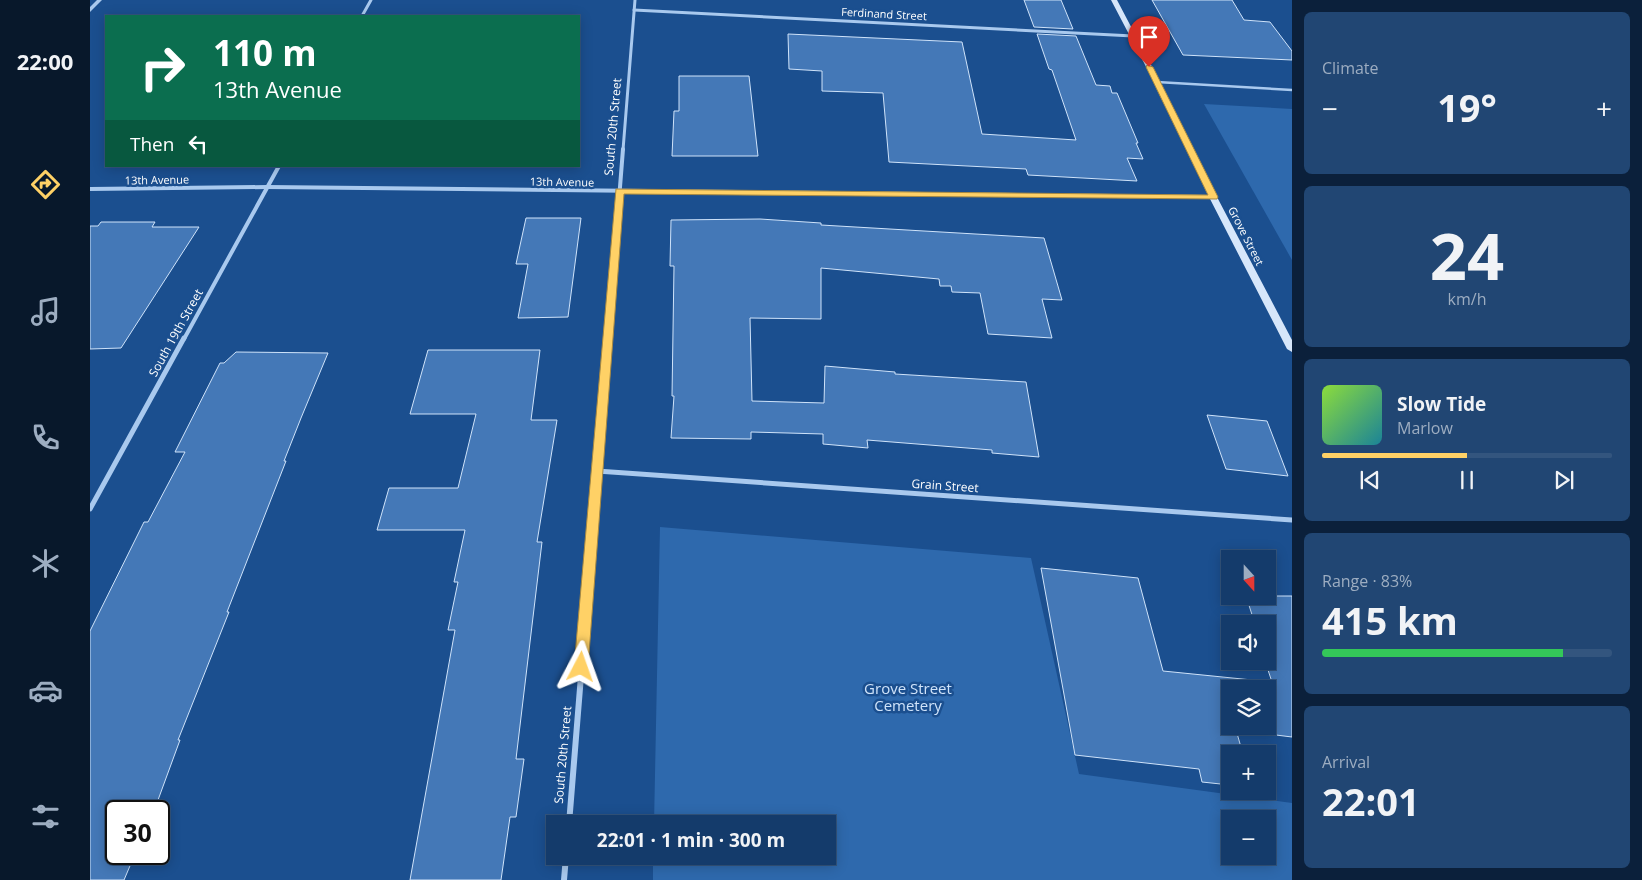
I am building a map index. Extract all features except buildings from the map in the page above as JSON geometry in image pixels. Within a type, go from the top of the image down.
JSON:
[{"type":"main road","name":"Grove Street","points":[[1114,0],[1292,349]]},
{"type":"street","points":[[90,10],[100,0]]},
{"type":"street","points":[[363,15],[371,0]]},
{"type":"street","name":"South 20th Street","points":[[570,815],[635,0]]},
{"type":"street","name":"Ferdinand Street","points":[[634,10],[1133,36]]},
{"type":"street","name":"South 19th Street","points":[[90,509],[278,167]]},
{"type":"street","name":"13th Avenue","points":[[90,189],[267,187],[1214,197]]},
{"type":"street","name":"Grain Street","points":[[597,471],[1292,520]]},
{"type":"street","points":[[564,880],[565,865]]},
{"type":"lane","points":[[1157,82],[1292,90]]},
{"type":"green space","points":[[1204,104],[1292,109],[1292,260]]},
{"type":"green space","name":"Grove Street Cemetery","points":[[660,527],[1031,558],[1079,774],[1221,793],[1221,800],[1270,800],[1292,803],[1292,880],[653,880],[653,865],[836,865],[836,815],[654,815]]},
{"type":"route","points":[[581,667],[620,191],[1214,197],[1149,67]]}]
